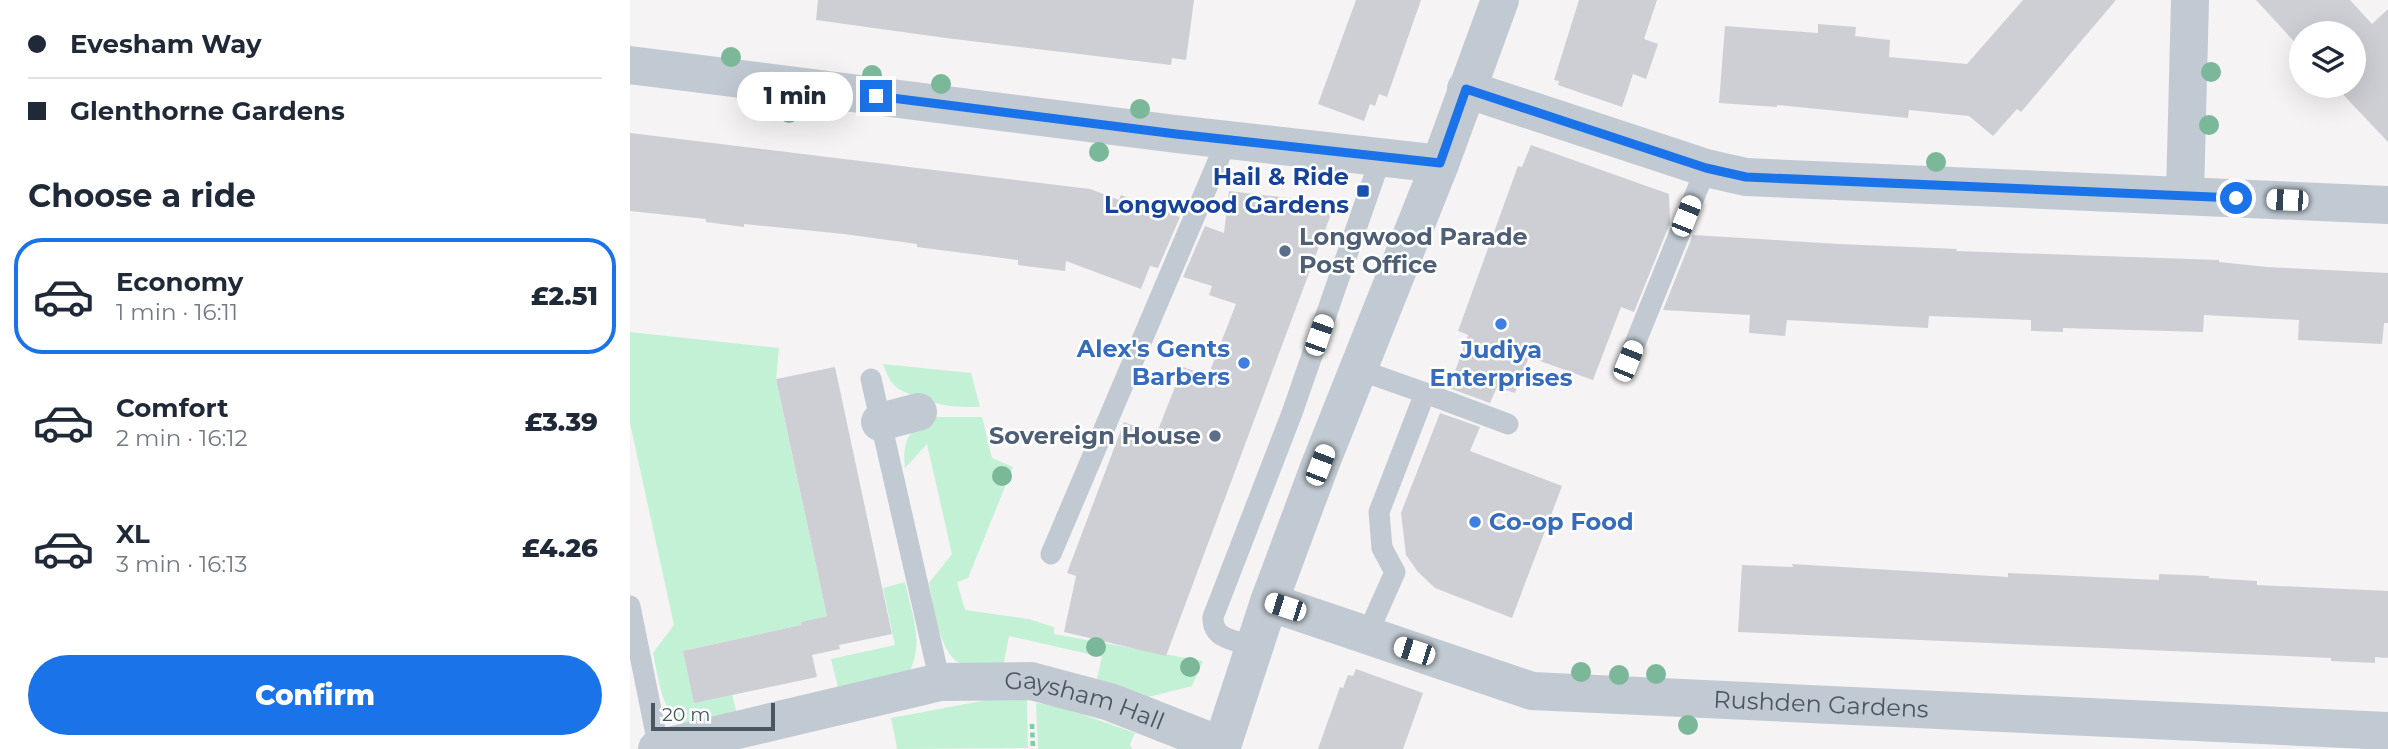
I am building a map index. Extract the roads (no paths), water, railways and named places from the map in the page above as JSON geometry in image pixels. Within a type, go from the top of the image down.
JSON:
[{"type":"street","points":[[1221,748],[1269,602],[1357,369],[1440,163],[1500,0]]},
{"type":"street","points":[[2185,195],[2190,0]]},
{"type":"street","points":[[630,65],[1227,140],[1440,163]]},
{"type":"street","points":[[1466,89],[1706,168],[1746,177],[2388,205]]},
{"type":"street","points":[[880,422],[918,412]]},
{"type":"street","name":"Rushden Gardens","points":[[1269,602],[1532,691],[2388,731]]},
{"type":"street","name":"Gaysham Hall","points":[[658,749],[940,682],[1031,681],[1110,702],[1221,748]]},
{"type":"lane","points":[[1051,554],[1227,140]]},
{"type":"lane","points":[[1255,646],[1219,635],[1213,627],[1213,617],[1292,413],[1381,156]]},
{"type":"lane","points":[[1628,361],[1706,168]]},
{"type":"lane","points":[[1357,369],[1508,424]]},
{"type":"lane","points":[[871,379],[940,682]]},
{"type":"lane","points":[[1367,635],[1395,572],[1382,548],[1379,512],[1424,393]]},
{"type":"lane","name":"Gaysham Hall","points":[[630,607],[658,749]]},
{"type":"place","name":"Hail & Ride Longwood Gardens","points":[[1363,191]]},
{"type":"place","name":"Longwood Parade Post Office","points":[[1285,251]]},
{"type":"place","name":"Judiya Enterprises","points":[[1501,324]]},
{"type":"place","name":"Alex's Gents Barbers","points":[[1244,363]]},
{"type":"place","name":"Sovereign House","points":[[1215,436]]},
{"type":"place","name":"Co-op Food","points":[[1475,522]]}]
